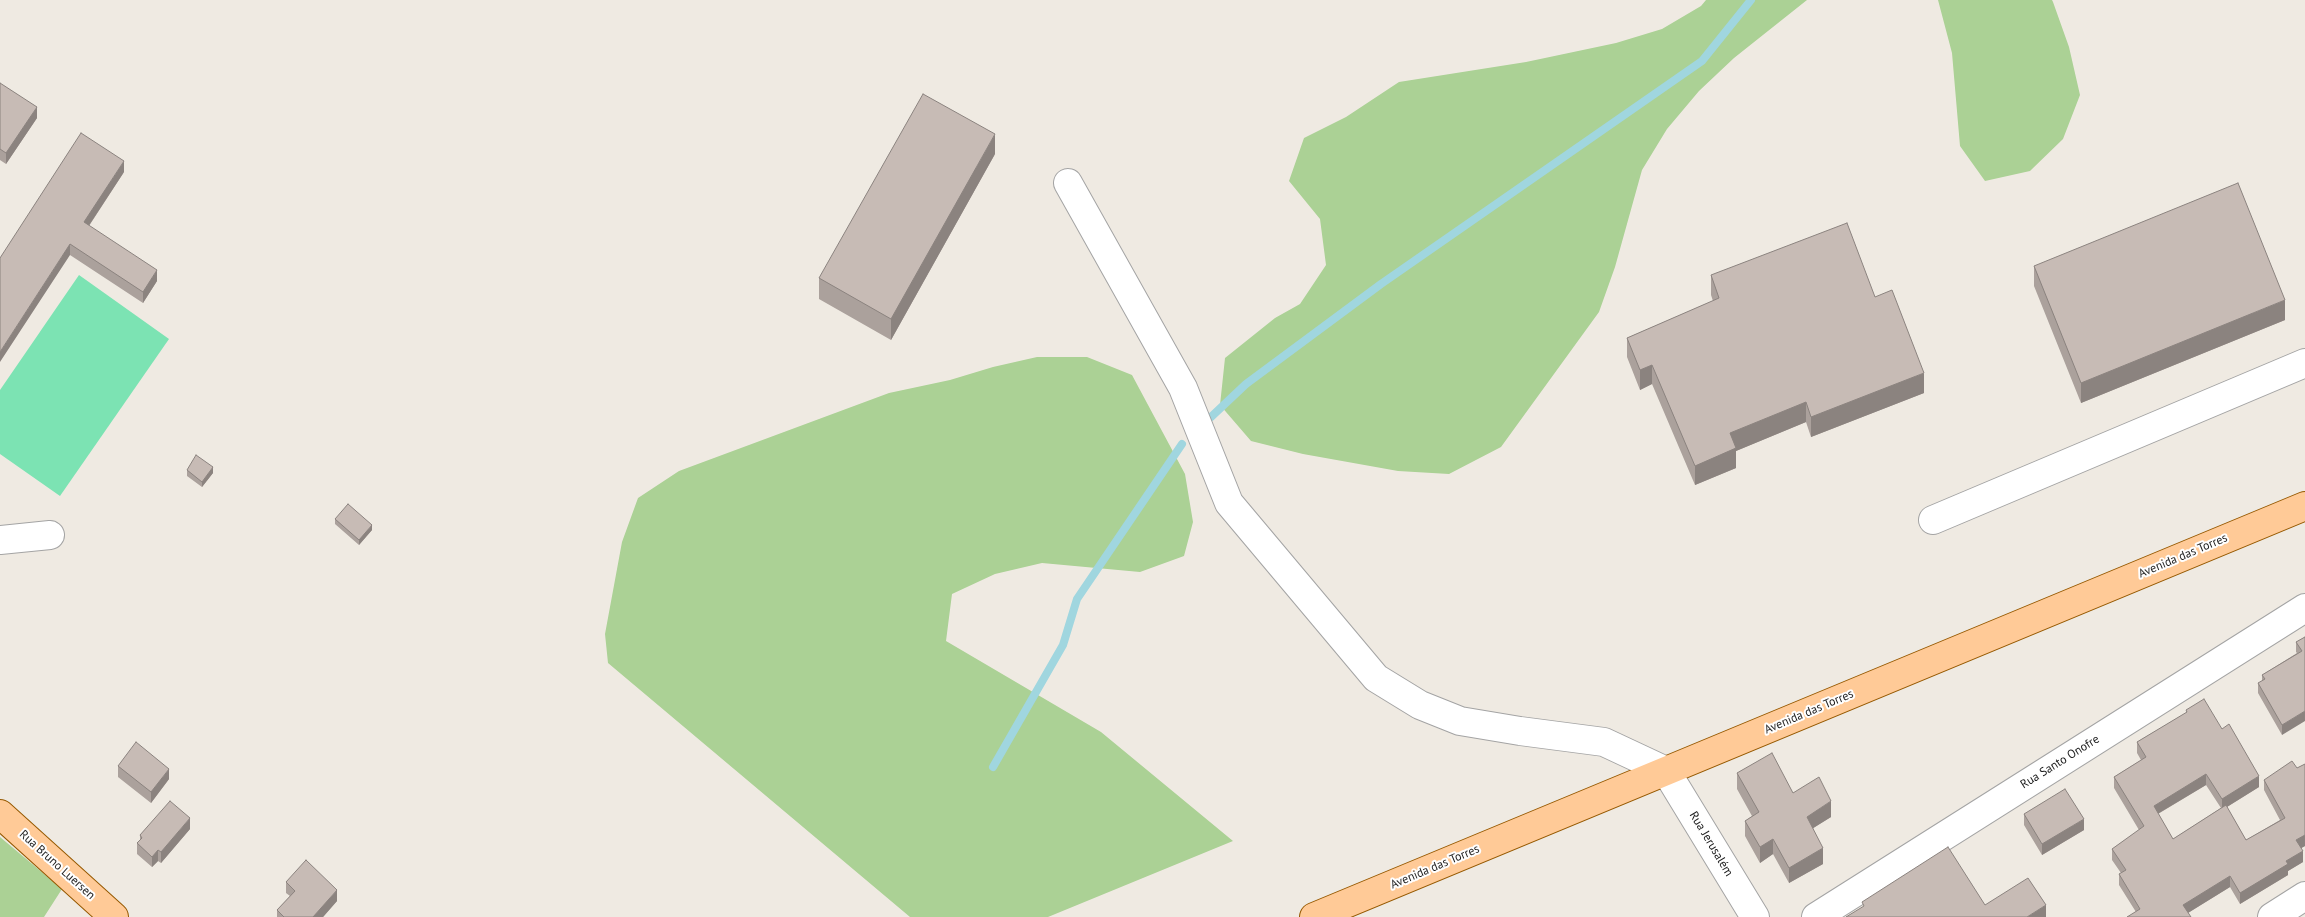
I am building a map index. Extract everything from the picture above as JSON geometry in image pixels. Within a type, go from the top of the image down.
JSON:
[{"type":"main road","name":"Avenida das Torres","points":[[1314,917],[2305,506]]},
{"type":"main road","name":"Rua Bruno Luersen","points":[[0,814],[114,917]]},
{"type":"street","points":[[1068,183],[1183,388],[1229,503],[1376,678],[1420,705],[1460,721],[1520,732],[1604,742],[1666,771]]},
{"type":"street","points":[[1933,520],[2305,363]]},
{"type":"street","points":[[0,540],[50,534]]},
{"type":"street","name":"Rua Santo Onofre","points":[[1816,917],[2305,608]]},
{"type":"street","name":"Rua Jerusalém","points":[[1666,771],[1756,917]]},
{"type":"street","points":[[2272,917],[2305,896]]},
{"type":"green space","points":[[1706,0],[1807,0],[1734,58],[1699,91],[1667,129],[1642,170],[1615,267],[1599,312],[1501,447],[1449,474],[1398,471],[1303,454],[1251,441],[1220,405],[1225,358],[1275,318],[1300,304],[1326,265],[1320,219],[1289,181],[1304,138],[1346,117],[1399,82],[1526,62],[1616,43],[1662,29],[1701,6]]},
{"type":"green space","points":[[1938,0],[2052,0],[2069,47],[2080,95],[2063,139],[2030,171],[1985,181],[1960,146],[1952,53]]},
{"type":"green space","points":[[79,275],[169,339],[60,496],[0,454],[0,390]]},
{"type":"green space","points":[[1037,357],[1087,357],[1132,375],[1185,474],[1193,522],[1184,556],[1140,572],[1042,563],[995,574],[952,594],[946,641],[1101,732],[1233,841],[1048,917],[910,917],[608,663],[605,634],[622,542],[638,498],[679,471],[889,393],[950,380],[993,367]]},
{"type":"green space","points":[[0,837],[62,889],[44,917],[0,917]]},
{"type":"building","points":[[0,83],[37,107],[6,153],[0,149]]},
{"type":"building","points":[[923,94],[995,134],[891,319],[819,278]]},
{"type":"building","points":[[81,133],[124,161],[84,222],[157,270],[143,292],[70,244],[0,352],[0,258]]},
{"type":"building","points":[[2238,183],[2285,300],[2081,383],[2034,266]]},
{"type":"building","points":[[1847,223],[1875,297],[1892,290],[1924,373],[1811,417],[1806,402],[1730,433],[1736,448],[1695,466],[1652,365],[1640,370],[1627,338],[1719,298],[1711,275]]},
{"type":"building","points":[[196,455],[213,467],[202,482],[187,470]]},
{"type":"building","points":[[348,504],[372,525],[359,540],[335,519]]},
{"type":"building","points":[[2305,637],[2305,711],[2282,725],[2258,683],[2265,679],[2262,675],[2302,651],[2296,642]]},
{"type":"building","points":[[2204,699],[2222,729],[2229,724],[2259,776],[2222,799],[2206,774],[2154,806],[2173,839],[2226,805],[2246,840],[2285,818],[2264,780],[2292,761],[2297,768],[2305,764],[2305,835],[2296,840],[2303,851],[2286,861],[2288,864],[2240,893],[2230,876],[2183,905],[2191,917],[2127,917],[2140,909],[2119,874],[2126,870],[2112,849],[2144,826],[2114,777],[2146,757],[2137,742],[2187,712],[2186,710]]},
{"type":"building","points":[[136,742],[169,769],[151,792],[118,766]]},
{"type":"building","points":[[1772,753],[1793,793],[1819,777],[1831,801],[1807,817],[1823,848],[1789,868],[1773,839],[1760,847],[1745,821],[1759,812],[1737,773]]},
{"type":"building","points":[[2065,789],[2084,819],[2042,844],[2024,814]]},
{"type":"building","points":[[170,801],[190,818],[161,852],[158,850],[152,857],[137,843],[142,838],[140,835]]},
{"type":"building","points":[[1948,847],[1985,905],[2028,878],[2046,905],[2027,917],[1846,917],[1864,906],[1862,902]]},
{"type":"building","points":[[306,860],[337,890],[313,917],[284,917],[277,910],[295,891],[286,882]]},
{"type":"waterway","points":[[1211,417],[1246,384],[1381,284],[1702,61],[1751,0]]},
{"type":"waterway","points":[[993,767],[1063,645],[1077,599],[1182,444]]}]
